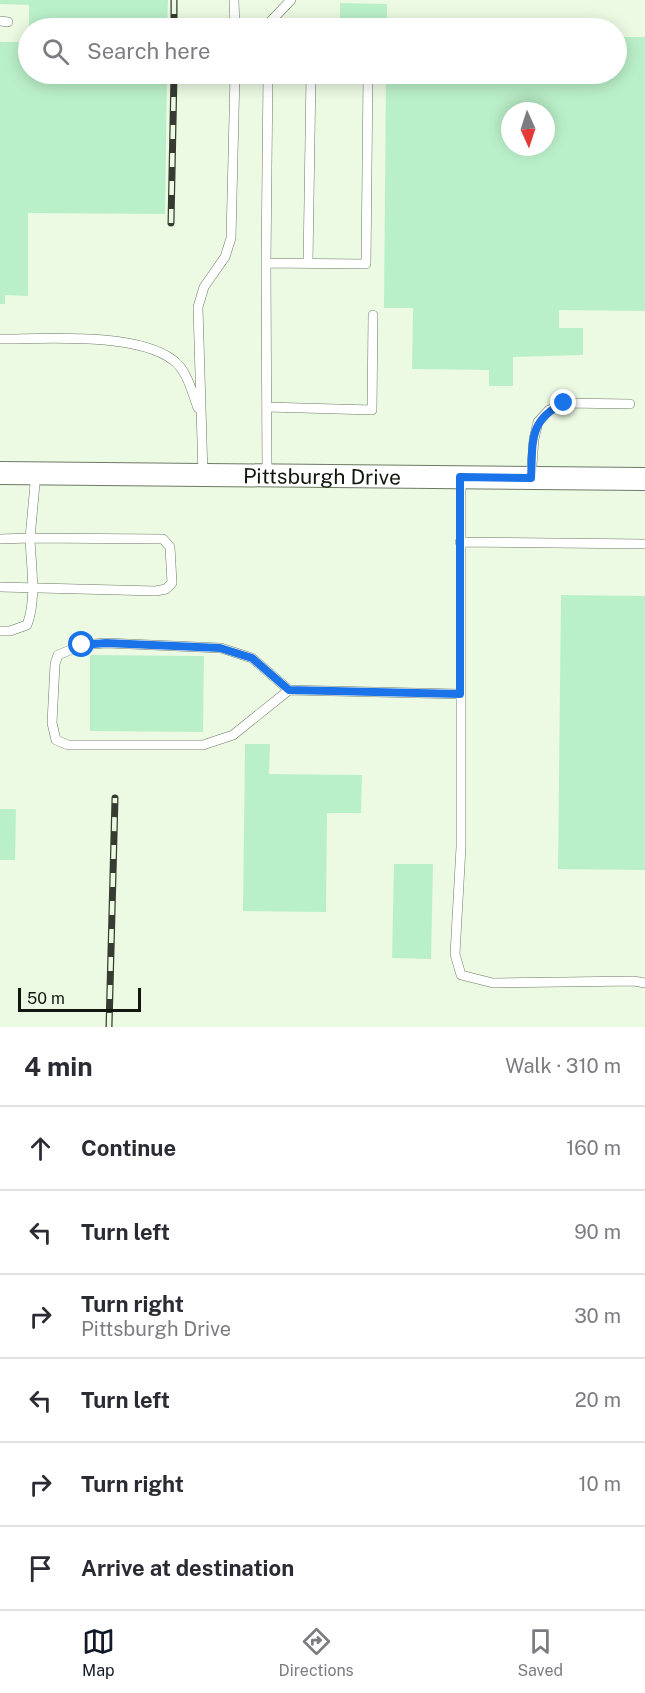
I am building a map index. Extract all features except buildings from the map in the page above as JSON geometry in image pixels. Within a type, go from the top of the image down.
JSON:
[{"type":"street","name":"Pittsburgh Drive","points":[[0,473],[645,479]]},
{"type":"lane","points":[[234,0],[235,18]]},
{"type":"lane","points":[[274,18],[291,0]]},
{"type":"lane","points":[[203,475],[198,307],[204,287],[225,257],[231,238],[235,84]]},
{"type":"lane","points":[[267,476],[268,84]]},
{"type":"lane","points":[[309,263],[311,84]]},
{"type":"lane","points":[[266,263],[366,264],[368,84]]},
{"type":"lane","points":[[267,407],[372,410],[373,315]]},
{"type":"lane","points":[[0,339],[102,340],[151,348],[174,360],[187,379],[201,416]]},
{"type":"lane","points":[[531,478],[534,439],[538,422],[549,410],[564,403],[630,404]]},
{"type":"lane","points":[[0,631],[9,631],[27,624],[32,612],[30,538],[36,473]]},
{"type":"lane","points":[[460,477],[461,847],[455,954],[461,975],[493,983],[634,981],[645,983]]},
{"type":"lane","points":[[0,538],[163,539],[170,547],[172,583],[166,589],[156,591],[0,587]]},
{"type":"lane","points":[[460,542],[645,544]]},
{"type":"lane","points":[[289,690],[233,735],[203,745],[68,745],[56,740],[52,723],[55,663],[58,655],[82,645],[106,643],[220,648],[252,658],[289,690],[460,694]]},
{"type":"railway","points":[[174,0],[174,18]]},
{"type":"railway","points":[[171,223],[174,84]]},
{"type":"railway","points":[[109,1027],[115,798]]},
{"type":"route","points":[[82,645],[106,643],[220,648],[252,658],[289,690],[460,694],[460,477],[531,478],[534,439],[538,422],[549,410],[564,403]]}]
